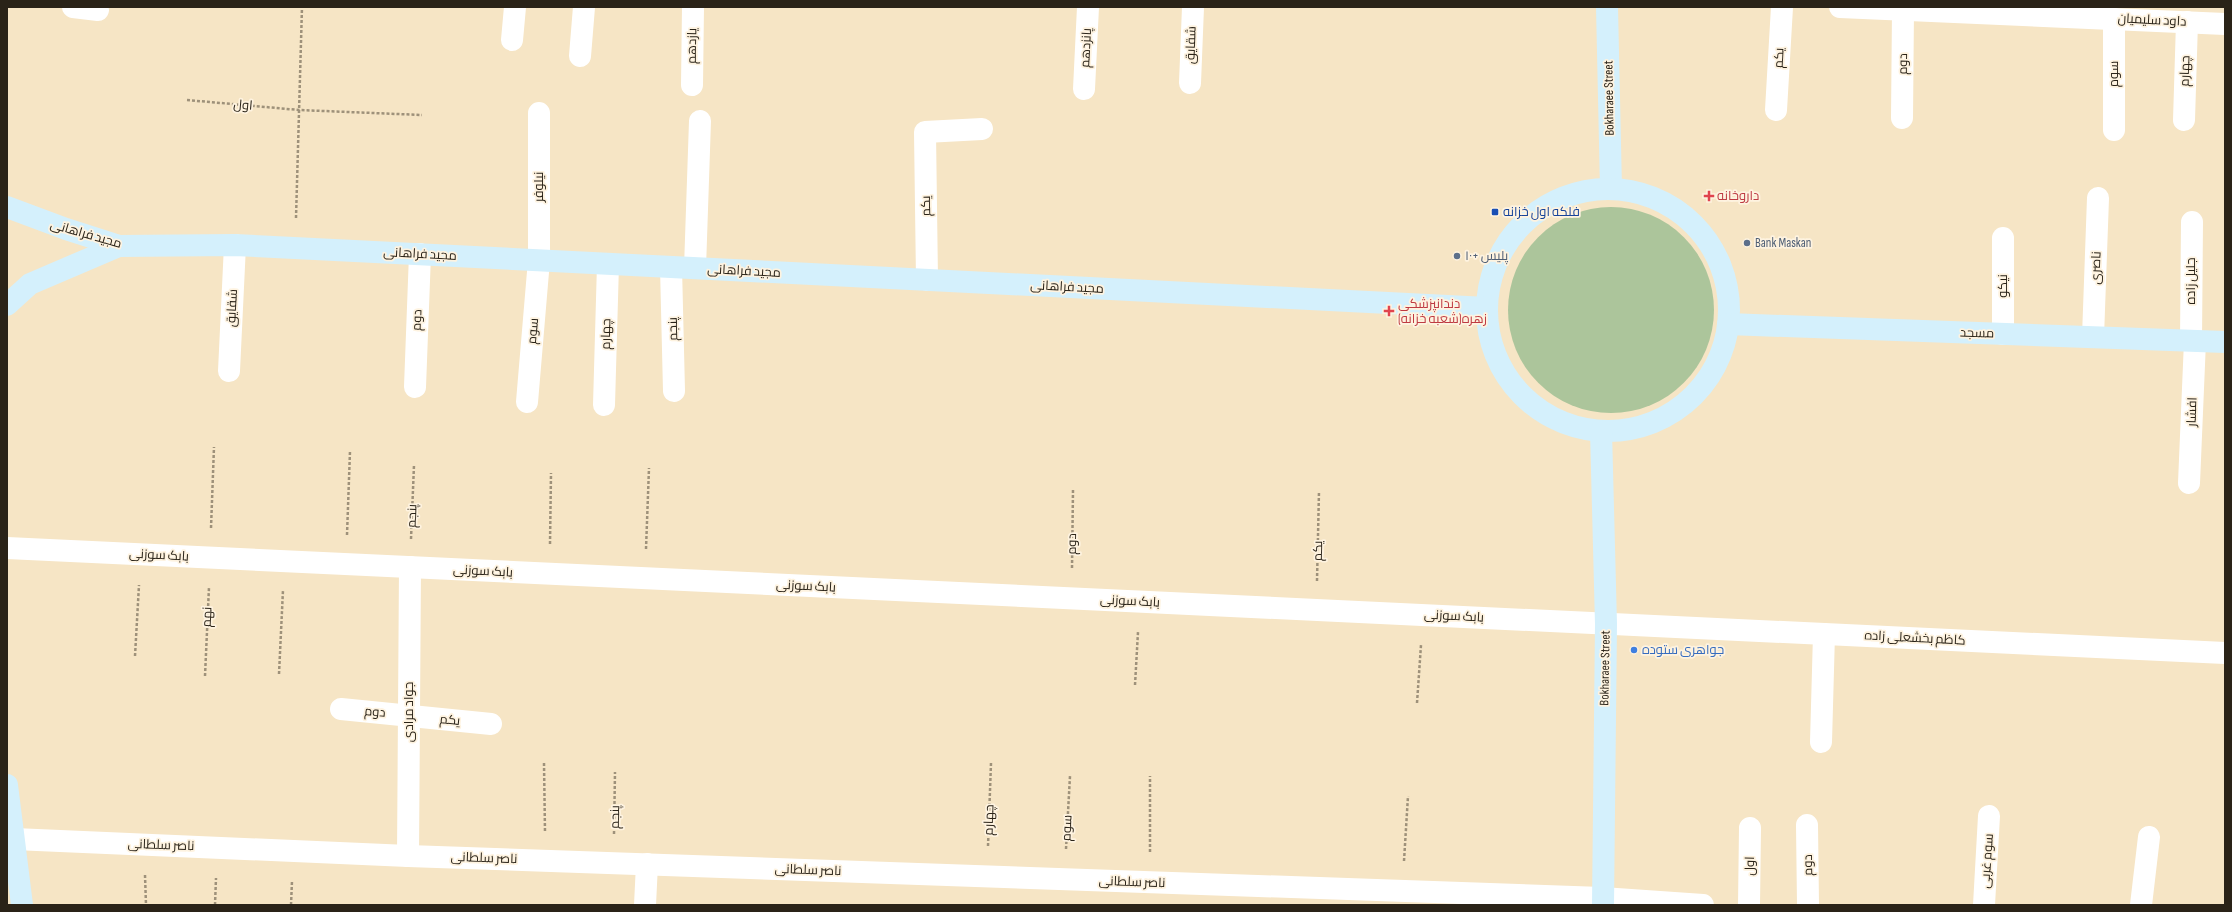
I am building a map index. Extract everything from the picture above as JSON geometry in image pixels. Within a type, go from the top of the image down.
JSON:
[{"type":"street","points":[[73,7],[98,10]]},
{"type":"street","points":[[512,40],[515,7]]},
{"type":"street","points":[[580,56],[584,7]]},
{"type":"street","name":"یازدهم","points":[[692,85],[693,7]]},
{"type":"street","name":"پانزدهم","points":[[1084,89],[1088,7]]},
{"type":"street","name":"شقایق","points":[[1190,83],[1193,7]]},
{"type":"street","name":"Bokharaee Street","points":[[1607,7],[1611,189]]},
{"type":"street","name":"یکم","points":[[1776,110],[1782,7]]},
{"type":"street","name":"داود سلیمیان","points":[[1840,7],[2187,22],[2221,18]]},
{"type":"street","name":"دوم","points":[[1902,118],[1903,10]]},
{"type":"street","name":"سوم","points":[[2114,19],[2114,130]]},
{"type":"street","name":"چهارم","points":[[2184,120],[2187,22]]},
{"type":"street","name":"نیلوفر","points":[[538,260],[539,113]]},
{"type":"street","points":[[695,268],[700,121]]},
{"type":"street","name":"یکم","points":[[927,280],[925,132],[982,129]]},
{"type":"street","points":[[1611,189],[1636,192],[1659,200],[1681,214],[1700,230],[1714,251],[1724,274],[1729,299],[1728,324],[1723,349],[1712,373],[1696,394],[1676,410],[1652,422],[1627,430],[1601,431],[1571,425],[1543,412],[1519,392],[1501,368],[1490,339],[1487,308],[1491,277],[1504,248],[1524,223],[1549,204],[1579,193],[1611,189]]},
{"type":"street","name":"ناصری","points":[[2093,337],[2098,198]]},
{"type":"street","name":"مجید فراهانی","points":[[7,207],[66,229],[119,246],[235,245],[1487,308]]},
{"type":"street","name":"جلیل زاده","points":[[2192,222],[2193,341]]},
{"type":"street","name":"نیکو","points":[[2003,238],[2003,334]]},
{"type":"street","name":"شقایق","points":[[229,371],[235,245]]},
{"type":"street","points":[[7,305],[30,284],[119,246]]},
{"type":"street","name":"دوم","points":[[414,387],[420,254]]},
{"type":"street","name":"سوم","points":[[527,402],[538,260]]},
{"type":"street","name":"چهارم","points":[[604,405],[608,264]]},
{"type":"street","name":"پنجم","points":[[671,267],[674,391]]},
{"type":"street","name":"مسجد","points":[[1728,324],[2225,342]]},
{"type":"street","name":"افشار","points":[[2189,482],[2193,341]]},
{"type":"street","name":"Bokharaee Street","points":[[1601,431],[1606,624],[1603,902]]},
{"type":"street","name":"بابک سوزنی","points":[[7,548],[1606,624]]},
{"type":"street","name":"جواد مرادی","points":[[408,856],[410,567]]},
{"type":"street","name":"کاظم بخشعلی زاده","points":[[1606,624],[2225,653]]},
{"type":"street","points":[[1821,742],[1824,634]]},
{"type":"street","name":"دوم","points":[[340,709],[409,716]]},
{"type":"street","name":"یکم","points":[[409,716],[491,724]]},
{"type":"street","points":[[7,785],[14,839],[12,870],[22,905]]},
{"type":"street","name":"سوم غربی","points":[[1984,905],[1989,816]]},
{"type":"street","name":"دوم","points":[[1807,825],[1808,905]]},
{"type":"street","name":"اول","points":[[1749,905],[1750,828]]},
{"type":"street","points":[[2141,905],[2149,837]]},
{"type":"street","name":"ناصر سلطانی","points":[[14,839],[408,856],[1402,891],[1603,902],[1703,905]]},
{"type":"street","points":[[645,905],[647,864]]},
{"type":"path","points":[[295,248],[302,7]]},
{"type":"path","name":"اول","points":[[187,100],[299,110]]},
{"type":"path","points":[[299,110],[422,115]]},
{"type":"path","name":"نهم","points":[[204,676],[214,447]]},
{"type":"path","points":[[346,564],[350,451]]},
{"type":"path","name":"پنجم","points":[[410,567],[414,465]]},
{"type":"path","points":[[645,578],[649,468]]},
{"type":"path","points":[[550,574],[552,472]]},
{"type":"path","name":"دوم","points":[[1071,598],[1073,490]]},
{"type":"path","name":"یکم","points":[[1317,610],[1319,491]]},
{"type":"path","points":[[135,656],[141,554]]},
{"type":"path","points":[[278,674],[285,561]]},
{"type":"path","points":[[1135,685],[1140,601]]},
{"type":"path","points":[[1417,703],[1424,615]]},
{"type":"path","points":[[544,763],[546,860]]},
{"type":"path","name":"چهارم","points":[[986,876],[991,763]]},
{"type":"path","name":"پنجم","points":[[614,863],[615,772]]},
{"type":"path","name":"سوم","points":[[1065,879],[1070,776]]},
{"type":"path","points":[[1150,776],[1150,882]]},
{"type":"path","points":[[1402,891],[1408,796]]},
{"type":"green space","points":[[1601,207],[1621,207],[1641,211],[1660,219],[1684,237],[1702,261],[1710,280],[1714,300],[1714,320],[1710,340],[1702,359],[1684,383],[1660,401],[1641,409],[1621,413],[1601,413],[1581,409],[1562,401],[1546,390],[1531,375],[1520,359],[1512,340],[1508,320],[1508,300],[1512,280],[1520,261],[1531,245],[1546,230],[1562,219],[1581,211]]},
{"type":"place","name":"داروخانه","points":[[1709,196]]},
{"type":"place","name":"فلکه اول خزانه","points":[[1495,212]]},
{"type":"place","name":"Bank Maskan","points":[[1747,243]]},
{"type":"place","name":"پلیس +۱۰","points":[[1457,256]]},
{"type":"place","name":"دندانپزشکی زهره(شعبه خزانه)","points":[[1389,311]]},
{"type":"place","name":"جواهری ستوده","points":[[1634,650]]}]
